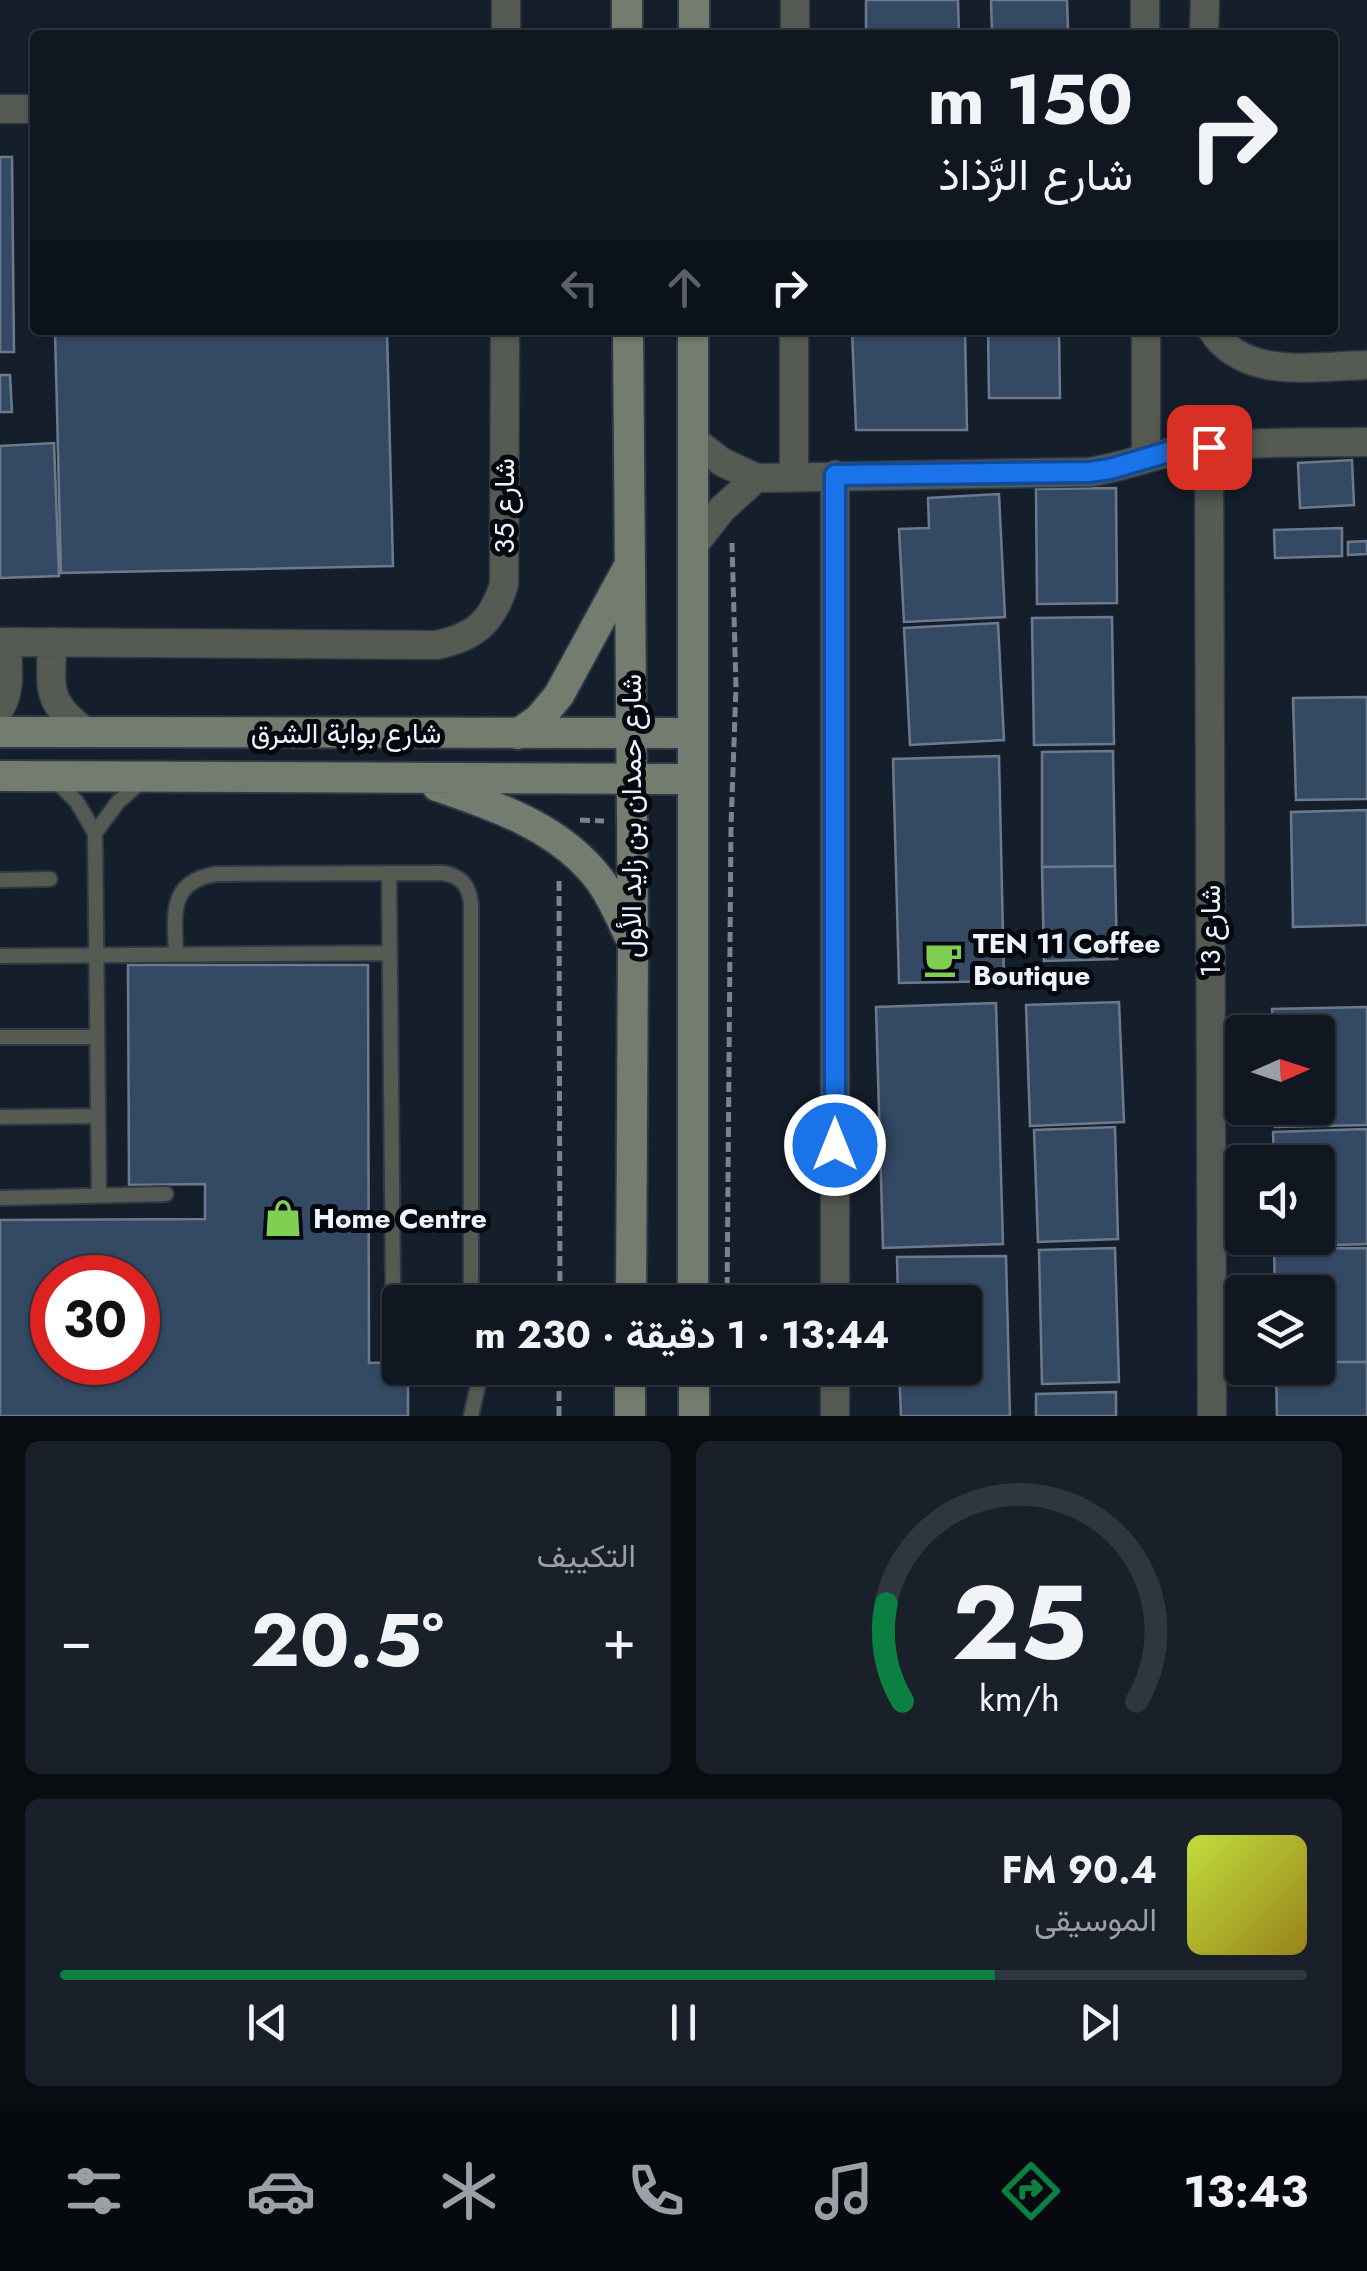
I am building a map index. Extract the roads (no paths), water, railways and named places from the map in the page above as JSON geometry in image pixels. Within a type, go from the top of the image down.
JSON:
[{"type":"main road","points":[[627,0],[627,30]]},
{"type":"main road","points":[[694,0],[694,30]]},
{"type":"main road","name":"شارع حمدان بن زايد الأول","points":[[627,1285],[633,942],[628,335]]},
{"type":"main road","points":[[693,335],[694,1285]]},
{"type":"main road","points":[[518,734],[539,719],[559,695],[630,566]]},
{"type":"main road","name":"شارع بوابة الشرق","points":[[0,732],[693,733]]},
{"type":"main road","name":"شارع بوابة الشرق","points":[[0,776],[693,779]]},
{"type":"main road","points":[[415,779],[506,810],[558,840],[582,858],[602,883],[633,942]]},
{"type":"main road","points":[[630,1385],[630,1416]]},
{"type":"main road","points":[[694,1385],[694,1416]]},
{"type":"street","points":[[506,0],[506,30]]},
{"type":"street","points":[[795,0],[795,30]]},
{"type":"street","points":[[1145,0],[1145,30]]},
{"type":"street","points":[[1204,30],[1205,0]]},
{"type":"street","points":[[0,109],[30,109]]},
{"type":"street","name":"شارع 35","points":[[52,642],[437,645],[474,632],[488,618],[504,585],[505,335]]},
{"type":"street","points":[[794,335],[794,476]]},
{"type":"street","points":[[1146,335],[1146,458]]},
{"type":"street","points":[[1216,335],[1238,356],[1266,366],[1367,364]]},
{"type":"street","points":[[692,438],[722,462],[756,478],[1090,472],[1168,452],[1209,447],[1367,442]]},
{"type":"street","name":"شارع 13","points":[[1209,447],[1212,1416]]},
{"type":"street","points":[[835,475],[835,1285]]},
{"type":"street","points":[[692,546],[756,478]]},
{"type":"street","points":[[0,708],[8,688],[4,642],[52,642],[54,700],[64,715],[87,732]]},
{"type":"street","points":[[835,1385],[835,1416]]},
{"type":"lane","points":[[50,776],[76,802],[95,834],[98,1196]]},
{"type":"lane","points":[[95,834],[118,802],[149,777]]},
{"type":"lane","points":[[176,955],[174,910],[192,881],[204,876],[443,872],[464,881],[470,892],[472,1285]]},
{"type":"lane","points":[[390,873],[393,1285]]},
{"type":"lane","points":[[0,880],[50,879]]},
{"type":"lane","points":[[0,956],[390,953]]},
{"type":"lane","points":[[0,1037],[97,1037]]},
{"type":"lane","points":[[0,1117],[98,1116]]},
{"type":"lane","points":[[0,1198],[166,1194]]},
{"type":"lane","points":[[470,1416],[478,1385]]},
{"type":"place","name":"TEN 11 Coffee Boutique","points":[[943,959]]},
{"type":"place","name":"Home Centre","points":[[283,1218]]}]
